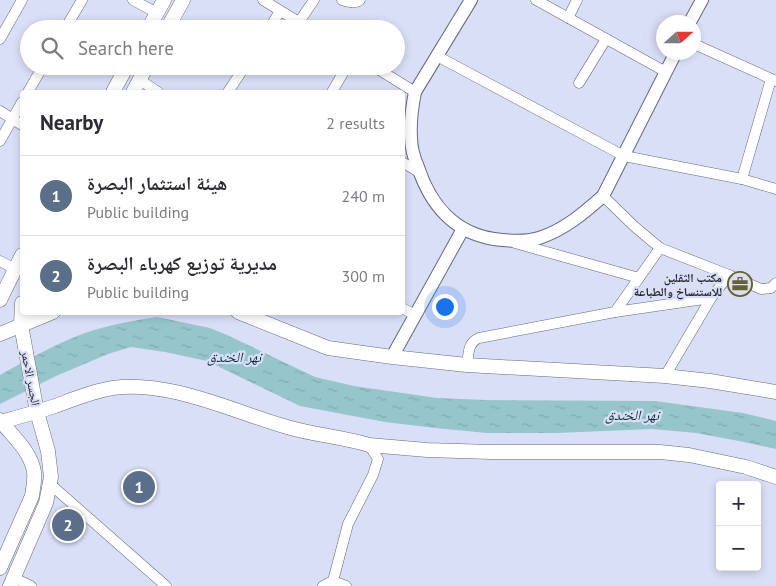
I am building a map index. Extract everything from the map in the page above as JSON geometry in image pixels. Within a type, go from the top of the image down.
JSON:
[{"type":"main road","points":[[153,20],[164,0]]},
{"type":"main road","points":[[172,20],[182,0]]},
{"type":"main road","points":[[114,90],[122,75]]},
{"type":"main road","points":[[134,90],[142,75]]},
{"type":"main road","points":[[0,300],[20,259]]},
{"type":"main road","name":"الجسر الاحمر","points":[[12,582],[46,504],[51,477],[48,451],[37,412],[24,343],[21,315]]},
{"type":"main road","points":[[0,334],[46,315]]},
{"type":"main road","points":[[246,315],[328,348],[467,365],[665,376],[776,392]]},
{"type":"main road","points":[[0,568],[32,496],[34,472],[28,454],[0,421],[37,412],[98,390],[128,387],[167,390],[288,428],[369,445],[427,450],[491,452],[660,452],[689,455],[746,466],[776,476]]},
{"type":"street","points":[[0,39],[22,0]]},
{"type":"street","points":[[70,20],[82,0]]},
{"type":"street","points":[[133,0],[157,13]]},
{"type":"street","points":[[263,0],[296,20]]},
{"type":"street","points":[[300,20],[314,0]]},
{"type":"street","points":[[342,0],[349,2],[358,2],[360,0]]},
{"type":"street","points":[[471,0],[416,92],[413,105],[410,139],[419,172],[432,198],[451,220],[463,229],[484,238],[509,241],[639,278]]},
{"type":"street","points":[[536,0],[666,72]]},
{"type":"street","points":[[568,18],[577,0]]},
{"type":"street","points":[[694,15],[702,0]]},
{"type":"street","points":[[274,20],[280,11]]},
{"type":"street","points":[[579,83],[606,39]]},
{"type":"street","points":[[701,47],[773,80],[742,179]]},
{"type":"street","points":[[437,56],[624,156],[742,179],[776,189]]},
{"type":"street","points":[[509,241],[538,238],[562,227],[584,214],[603,196],[672,60]]},
{"type":"street","points":[[29,90],[38,75]]},
{"type":"street","points":[[229,90],[239,75]]},
{"type":"street","points":[[333,90],[342,75]]},
{"type":"street","points":[[388,75],[416,92]]},
{"type":"street","points":[[140,80],[155,90]]},
{"type":"street","points":[[0,141],[20,106]]},
{"type":"street","points":[[0,111],[20,124]]},
{"type":"street","points":[[405,164],[419,172]]},
{"type":"street","points":[[603,196],[660,248],[761,290],[771,288],[776,283]]},
{"type":"street","points":[[392,357],[463,229]]},
{"type":"street","points":[[615,312],[660,248]]},
{"type":"street","points":[[0,261],[15,269]]},
{"type":"street","points":[[665,376],[711,298],[729,276]]},
{"type":"street","points":[[467,365],[470,344],[479,338],[615,312],[711,298]]},
{"type":"street","points":[[405,310],[416,315]]},
{"type":"street","points":[[333,581],[348,524],[373,475],[378,459],[369,445]]},
{"type":"street","points":[[50,484],[166,586]]},
{"type":"street","points":[[323,586],[333,581],[346,586]]},
{"type":"street","points":[[12,582],[31,586]]},
{"type":"water","name":"نهر الخندق","points":[[157,317],[210,328],[315,377],[354,386],[437,398],[655,401],[743,413],[776,421],[776,449],[696,433],[652,429],[556,433],[487,433],[385,422],[300,406],[207,361],[131,347],[108,354],[56,376],[0,404],[0,375],[9,370],[38,354],[87,332],[116,324]]},
{"type":"place","name":"مكتب الثقلين للاستنساخ والطباعة","points":[[740,284]]},
{"type":"place","name":"هيئة استثمار البصرة","points":[[139,487]]},
{"type":"place","name":"مديرية توزيع كهرباء البصرة","points":[[68,525]]}]
